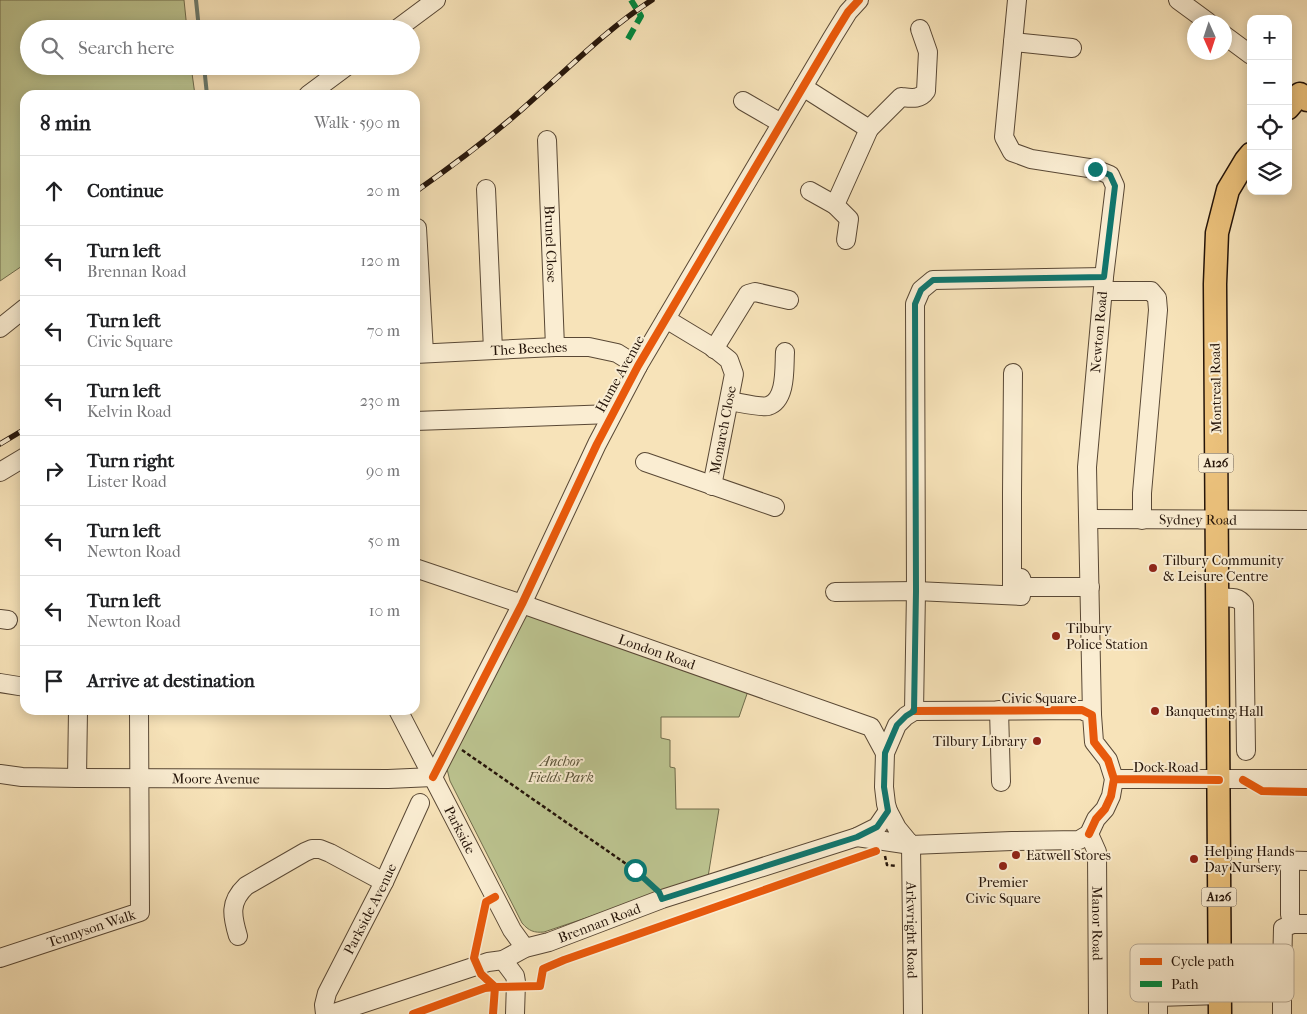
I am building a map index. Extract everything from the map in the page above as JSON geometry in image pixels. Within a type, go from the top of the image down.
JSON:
[{"type":"main road","name":"Montreal Road","points":[[1219,780],[1215,284],[1217,233],[1228,190],[1247,159]]},
{"type":"main road","name":"A126","points":[[1219,780],[1220,944]]},
{"type":"street","points":[[409,20],[436,0]]},
{"type":"street","name":"Hume Avenue","points":[[433,777],[522,604],[612,414],[638,366],[848,12],[859,0]]},
{"type":"street","name":"Newton Road","points":[[1018,0],[1004,136],[1012,152],[1032,159],[1095,169],[1110,175],[1115,186],[1087,467],[1092,715]]},
{"type":"street","points":[[1178,0],[1198,15]]},
{"type":"street","points":[[835,205],[869,129],[902,97],[918,98],[926,92],[928,52],[920,29]]},
{"type":"street","points":[[1232,41],[1247,52]]},
{"type":"street","points":[[1014,42],[1072,48]]},
{"type":"street","points":[[315,90],[334,75]]},
{"type":"street","points":[[803,87],[869,129]]},
{"type":"street","points":[[743,102],[781,123]]},
{"type":"street","name":"Brunel Close","points":[[547,140],[555,347]]},
{"type":"street","points":[[486,189],[492,350]]},
{"type":"street","points":[[810,191],[835,205],[848,219],[846,240]]},
{"type":"street","points":[[911,845],[897,828],[888,811],[884,787],[885,753],[897,725],[908,716],[916,591],[915,304],[921,290],[933,280],[1104,284],[1151,291],[1158,298],[1142,493],[1142,520]]},
{"type":"street","points":[[714,349],[748,294],[755,292],[789,300]]},
{"type":"street","points":[[0,328],[20,312]]},
{"type":"street","name":"Monarch Close","points":[[666,320],[729,360],[734,374],[712,486]]},
{"type":"street","name":"The Beeches","points":[[420,354],[589,347],[616,353],[638,366]]},
{"type":"street","points":[[729,401],[766,406],[775,401],[783,389],[785,352]]},
{"type":"street","points":[[835,592],[916,591],[1017,596],[1012,492],[1014,373]]},
{"type":"street","points":[[420,421],[612,414]]},
{"type":"street","points":[[0,472],[20,460]]},
{"type":"street","name":"Monarch Close","points":[[645,462],[775,507]]},
{"type":"street","name":"Sydney Road","points":[[1089,519],[1307,520]]},
{"type":"street","name":"London Road","points":[[420,570],[871,727]]},
{"type":"street","points":[[1021,578],[1027,586],[1090,587]]},
{"type":"street","points":[[1218,598],[1238,598],[1244,605],[1246,751]]},
{"type":"street","points":[[0,684],[20,686]]},
{"type":"street","points":[[999,710],[1001,782]]},
{"type":"street","name":"Civic Square","points":[[871,727],[885,726],[908,716],[999,710],[1082,710],[1092,715],[1094,742],[1108,760],[1114,780]]},
{"type":"street","points":[[77,778],[78,715]]},
{"type":"street","points":[[139,715],[140,778]]},
{"type":"street","name":"Parkside","points":[[401,715],[512,930],[525,948]]},
{"type":"street","points":[[871,727],[885,753]]},
{"type":"street","name":"Moore Avenue","points":[[0,774],[22,777],[77,778],[388,779],[433,777]]},
{"type":"street","name":"Tennyson Walk","points":[[0,958],[140,912],[140,778]]},
{"type":"street","name":"Dock Road","points":[[1114,780],[1307,779]]},
{"type":"street","points":[[857,837],[911,845],[1079,840],[1090,834],[1096,819],[1105,809],[1111,796],[1114,780]]},
{"type":"street","name":"Parkside Avenue","points":[[325,1014],[324,1005],[327,993],[384,882],[420,803]]},
{"type":"street","name":"Brennan Road","points":[[331,1014],[488,962],[503,960],[525,948],[549,942],[662,899],[857,837],[877,827],[888,811]]},
{"type":"street","name":"Manor Road","points":[[1090,834],[1097,852],[1098,1014]]},
{"type":"street","name":"Arkwright Road","points":[[911,845],[913,1014]]},
{"type":"street","points":[[238,936],[233,920],[233,909],[240,892],[246,886],[305,852],[320,850],[330,853],[384,882]]},
{"type":"street","points":[[1268,860],[1299,861],[1290,915]]},
{"type":"street","points":[[1283,944],[1283,928],[1293,924],[1307,924]]},
{"type":"street","points":[[503,960],[515,976],[515,1014]]},
{"type":"street","points":[[1202,1002],[1220,1004]]},
{"type":"path","points":[[451,742],[635,870],[659,892],[662,899]]},
{"type":"path","points":[[885,856],[887,865],[905,867]]},
{"type":"green space","points":[[0,0],[184,0],[186,20],[20,20],[20,75],[192,75],[194,90],[20,90],[20,267],[0,281]]},
{"type":"green space","name":"Anchor Fields Park","points":[[530,614],[748,691],[739,717],[661,717],[661,738],[670,740],[670,767],[675,768],[676,809],[719,809],[708,877],[544,932],[534,932],[522,923],[450,781],[447,769],[525,615]]},
{"type":"waterway","points":[[196,0],[198,20]]},
{"type":"waterway","points":[[205,75],[206,90]]},
{"type":"railway","points":[[420,188],[493,134],[607,33],[652,0]]},
{"type":"railway","points":[[0,444],[20,432]]},
{"type":"marked path","points":[[628,39],[641,16],[631,0]]},
{"type":"cycle path","points":[[433,777],[522,604],[597,444],[638,366],[832,38],[848,12],[859,0]]},
{"type":"cycle path","points":[[914,711],[1082,710],[1092,715],[1094,742],[1108,760],[1114,779],[1111,796],[1089,834]]},
{"type":"cycle path","points":[[1114,779],[1219,780]]},
{"type":"cycle path","points":[[1243,780],[1262,791],[1307,792]]},
{"type":"cycle path","points":[[493,1014],[495,987],[540,986],[543,969],[564,960],[876,851]]},
{"type":"cycle path","points":[[495,897],[486,902],[474,958],[481,974],[495,987]]},
{"type":"cycle path","points":[[413,1014],[485,988],[495,987]]},
{"type":"place","name":"Tilbury Community & Leisure Centre","points":[[1153,568]]},
{"type":"place","name":"Tilbury Police Station","points":[[1056,636]]},
{"type":"place","name":"Banqueting Hall","points":[[1155,711]]},
{"type":"place","name":"Tilbury Library","points":[[1037,741]]},
{"type":"place","name":"Eatwell Stores","points":[[1016,855]]},
{"type":"place","name":"Helping Hands Day Nursery","points":[[1194,859]]},
{"type":"place","name":"Premier Civic Square","points":[[1003,866]]},
{"type":"route","points":[[635,870],[659,892],[662,899],[857,837],[877,827],[888,811],[884,787],[885,753],[897,725],[914,711],[916,591],[915,304],[921,290],[933,280],[1104,277],[1115,186],[1110,175],[1095,169]]}]
